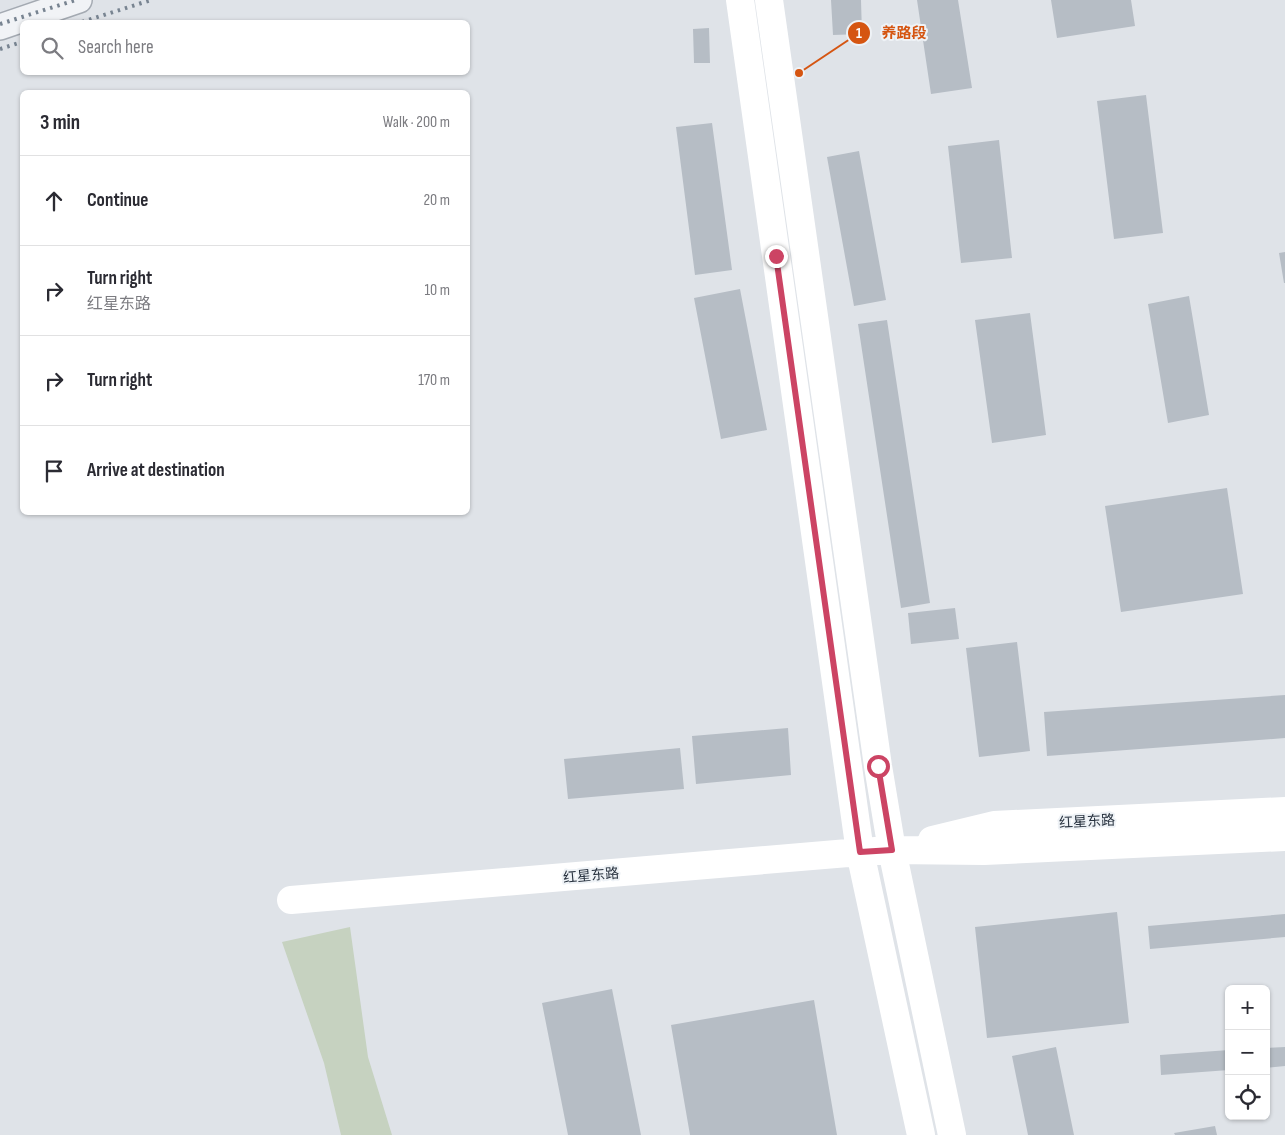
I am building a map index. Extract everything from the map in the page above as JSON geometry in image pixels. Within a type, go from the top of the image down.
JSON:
[{"type":"main road","points":[[740,0],[860,852],[921,1135]]},
{"type":"main road","points":[[769,0],[875,746],[892,850],[952,1135]]},
{"type":"main road","name":"红星东路","points":[[892,850],[994,825],[1285,811]]},
{"type":"main road","name":"红星东路","points":[[291,900],[860,852],[892,850],[984,851],[1285,836]]},
{"type":"street","points":[[21,20],[80,0]]},
{"type":"street","points":[[0,27],[20,20]]},
{"type":"green space","points":[[350,927],[368,1057],[392,1135],[341,1135],[324,1063],[282,942]]},
{"type":"building","points":[[831,0],[861,0],[862,34],[833,35]]},
{"type":"building","points":[[917,0],[958,0],[972,88],[931,94]]},
{"type":"building","points":[[1051,0],[1131,0],[1135,26],[1057,38]]},
{"type":"building","points":[[709,28],[710,63],[694,63],[693,29]]},
{"type":"building","points":[[1146,95],[1163,233],[1114,239],[1097,101]]},
{"type":"building","points":[[712,123],[732,270],[695,275],[676,127]]},
{"type":"building","points":[[999,140],[1012,258],[961,263],[948,146]]},
{"type":"building","points":[[859,151],[886,300],[854,306],[827,157]]},
{"type":"building","points":[[1285,252],[1285,283],[1284,283],[1279,253]]},
{"type":"building","points":[[740,289],[767,430],[721,439],[694,298]]},
{"type":"building","points":[[1189,296],[1209,415],[1168,423],[1148,304]]},
{"type":"building","points":[[1030,313],[1046,435],[992,443],[975,320]]},
{"type":"building","points":[[887,320],[930,603],[901,608],[858,324]]},
{"type":"building","points":[[1227,488],[1243,594],[1121,612],[1105,506]]},
{"type":"building","points":[[955,608],[959,639],[911,644],[908,613]]},
{"type":"building","points":[[1017,642],[1030,751],[979,757],[966,648]]},
{"type":"building","points":[[1285,695],[1285,738],[1047,756],[1044,712]]},
{"type":"building","points":[[788,728],[791,775],[696,784],[692,736]]},
{"type":"building","points":[[680,748],[684,789],[568,799],[564,759]]},
{"type":"building","points":[[1117,912],[1129,1023],[987,1038],[975,927]]},
{"type":"building","points":[[1285,914],[1285,937],[1150,949],[1148,926]]},
{"type":"building","points":[[612,989],[641,1135],[568,1135],[542,1003]]},
{"type":"building","points":[[814,1000],[837,1135],[690,1135],[671,1025]]},
{"type":"building","points":[[1056,1047],[1074,1135],[1028,1135],[1012,1056]]},
{"type":"building","points":[[1285,1047],[1285,1066],[1270,1068],[1270,1048]]},
{"type":"building","points":[[1225,1050],[1225,1070],[1161,1075],[1160,1055]]},
{"type":"building","points":[[1215,1126],[1217,1135],[1175,1135],[1174,1133]]},
{"type":"railway","points":[[0,24],[76,0]]},
{"type":"railway","points":[[88,20],[151,0]]},
{"type":"railway","points":[[0,49],[20,43]]},
{"type":"place","name":"养路段","points":[[799,73]]},
{"type":"route","points":[[776,256],[860,852],[892,850],[878,766]]}]
